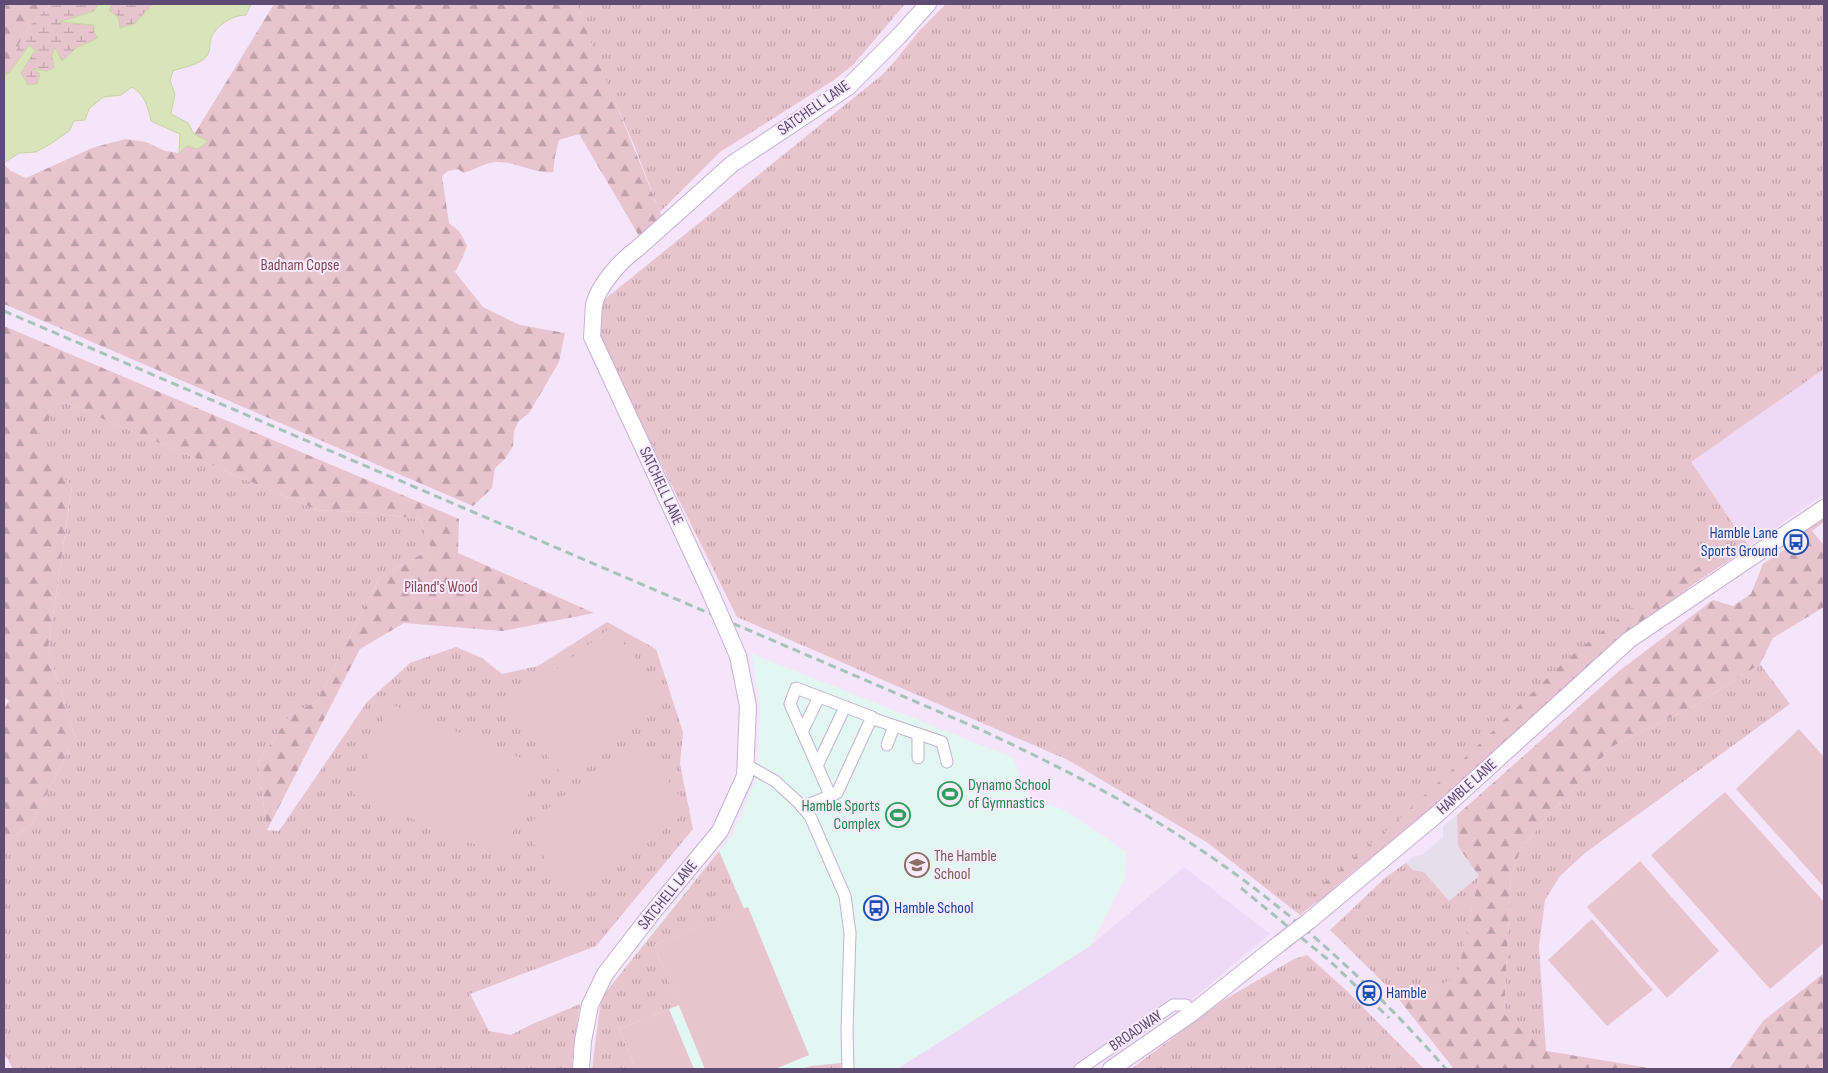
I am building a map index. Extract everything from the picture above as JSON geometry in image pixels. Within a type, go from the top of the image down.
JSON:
[{"type":"street","name":"SATCHELL LANE","points":[[581,1069],[583,1041],[590,1005],[605,974],[720,830],[745,776],[748,706],[738,656],[592,337],[594,304],[600,289],[626,257],[732,164],[848,87],[928,4]]},
{"type":"street","name":"HAMBLE LANE","points":[[1111,1069],[1192,1012],[1309,920],[1434,816],[1629,640],[1824,508]]},
{"type":"street","points":[[830,795],[790,704],[796,688],[871,718],[942,742],[947,762]]},
{"type":"street","points":[[802,732],[819,697]]},
{"type":"street","points":[[817,766],[845,707]]},
{"type":"street","points":[[802,807],[837,792],[871,718]]},
{"type":"street","points":[[887,745],[894,726]]},
{"type":"street","points":[[918,734],[918,758]]},
{"type":"street","points":[[745,764],[774,781],[810,816],[844,896],[850,933],[847,1030],[848,1069]]},
{"type":"street","name":"BROADWAY","points":[[1080,1069],[1173,1006],[1186,1005],[1192,1012]]},
{"type":"shaded area","points":[[99,4],[112,4],[109,10],[118,17],[120,28],[134,24],[153,4],[251,4],[246,15],[231,19],[213,33],[209,53],[203,60],[173,71],[170,81],[175,94],[171,114],[188,123],[194,134],[208,141],[198,149],[187,146],[179,153],[180,134],[151,121],[143,98],[132,87],[121,95],[103,97],[89,109],[85,120],[74,121],[69,131],[52,143],[36,152],[19,153],[4,163],[4,76],[10,72],[29,45],[35,50],[21,73],[28,85],[37,84],[40,74],[33,69],[47,71],[54,68],[52,56],[55,47],[62,61],[76,48],[98,38],[94,33],[94,25],[59,22],[94,11]]},
{"type":"shaded area","points":[[1824,369],[1824,494],[1749,546],[1690,462]]},
{"type":"shaded area","name":"The Hamble School","points":[[752,654],[1013,758],[1029,797],[1064,810],[1126,852],[1125,878],[1090,946],[897,1069],[592,1069],[601,998],[660,922],[732,836],[757,777],[760,707]]},
{"type":"shaded area","points":[[1457,815],[1458,846],[1479,876],[1449,901],[1424,872],[1413,870],[1406,863],[1414,856],[1422,855],[1443,837],[1443,826]]},
{"type":"shaded area","points":[[1184,867],[1270,934],[1195,997],[1085,1069],[897,1069],[1090,946]]},
{"type":"green space","points":[[4,4],[51,4],[31,24],[16,49],[10,72],[4,76]]},
{"type":"green space","points":[[51,4],[99,4],[94,11],[61,22],[94,25],[98,38],[76,48],[62,62],[55,48],[52,56],[54,68],[47,71],[34,69],[40,74],[37,84],[28,85],[21,73],[35,50],[29,45],[10,72],[16,49],[31,24]]},
{"type":"green space","points":[[112,4],[153,4],[134,24],[120,28],[109,10]]},
{"type":"green space","name":"Badnam Copse","points":[[274,4],[577,4],[665,225],[642,241],[579,134],[559,140],[553,172],[496,162],[463,173],[458,169],[448,171],[442,176],[449,223],[459,231],[467,245],[455,272],[483,307],[520,325],[565,333],[559,362],[529,413],[518,422],[514,431],[513,446],[505,459],[495,468],[492,488],[473,506],[4,304],[4,164],[11,171],[26,178],[92,148],[125,139],[146,142],[165,151],[179,153],[187,146]]},
{"type":"green space","points":[[577,4],[905,4],[853,65],[834,80],[720,152],[660,212],[634,145],[599,66]]},
{"type":"green space","points":[[946,4],[1824,4],[1824,369],[1691,462],[1749,547],[1692,585],[1612,650],[1403,832],[1300,915],[1208,843],[1068,760],[737,617],[597,335],[598,314],[605,299],[882,75],[920,30]]},
{"type":"green space","name":"Piland's Wood","points":[[4,326],[459,519],[458,553],[594,613],[503,631],[404,623],[360,649],[267,830],[258,763],[290,715],[317,701],[380,577],[431,549],[420,519],[371,513],[317,510],[61,401],[33,442],[72,486],[48,649],[75,737],[31,825],[4,842],[4,709],[9,701],[4,697]]},
{"type":"green space","points":[[61,401],[317,510],[371,513],[420,519],[431,549],[380,577],[317,701],[290,715],[258,763],[267,830],[279,831],[367,702],[410,663],[456,647],[482,658],[502,674],[538,666],[607,622],[656,649],[683,732],[680,764],[693,829],[596,946],[470,994],[489,1031],[511,1035],[580,1004],[572,1069],[13,1069],[4,1053],[4,842],[31,825],[75,737],[48,649],[72,487],[32,442]]},
{"type":"green space","points":[[1824,513],[1824,522],[1812,531],[1824,545],[1824,607],[1773,638],[1760,664],[1694,706],[1613,746],[1545,819],[1520,851],[1511,876],[1504,1014],[1546,1051],[1654,1069],[1454,1069],[1393,992],[1421,994],[1457,977],[1479,876],[1458,846],[1457,815],[1619,671],[1713,600],[1733,606],[1751,594],[1763,564],[1786,549]]},
{"type":"green space","points":[[1744,539],[1749,547],[1692,585],[1612,650],[1474,771],[1338,884],[1321,902],[1317,904],[1312,899],[1321,886],[1388,829],[1566,660],[1634,606],[1680,576],[1706,564]]},
{"type":"green space","points":[[611,627],[666,698],[563,776],[509,706]]},
{"type":"green space","points":[[1760,664],[1790,704],[1585,853],[1560,876],[1545,900],[1539,946],[1546,1051],[1654,1069],[1549,1069],[1504,1014],[1511,876],[1520,851],[1545,819],[1613,746],[1694,706]]},
{"type":"green space","points":[[390,704],[540,766],[503,856],[353,794]]},
{"type":"green space","points":[[1799,729],[1824,757],[1824,887],[1736,789]]},
{"type":"green space","points":[[635,739],[690,809],[577,899],[522,829]]},
{"type":"green space","points":[[1725,792],[1824,902],[1824,943],[1770,989],[1651,855]]},
{"type":"green space","points":[[719,851],[744,909],[654,945],[679,1005],[619,1029],[636,1069],[592,1069],[601,998]]},
{"type":"green space","points":[[1640,861],[1719,951],[1667,998],[1587,907]]},
{"type":"green space","points":[[1406,863],[1413,870],[1424,872],[1449,901],[1479,876],[1457,978],[1421,994],[1393,992],[1330,930],[1386,877]]},
{"type":"green space","points":[[748,907],[809,1055],[775,1069],[705,1069],[654,945]]},
{"type":"green space","points":[[1592,919],[1653,990],[1607,1026],[1548,960]]},
{"type":"green space","points":[[1307,955],[1348,992],[1424,1069],[1131,1069],[1222,1001],[1294,959]]},
{"type":"green space","points":[[1824,973],[1824,1069],[1729,1069],[1763,1021]]},
{"type":"green space","points":[[669,1009],[694,1069],[636,1069],[619,1029]]},
{"type":"green space","points":[[841,1063],[841,1069],[802,1069],[811,1066]]},
{"type":"railway","points":[[4,311],[977,728],[1079,778],[1129,805],[1178,835],[1252,886],[1354,973],[1446,1069]]},
{"type":"railway","points":[[1241,888],[1331,962],[1389,1018]]},
{"type":"place","name":"Hamble Lane Sports Ground","points":[[1796,542]]},
{"type":"place","name":"Dynamo School of Gymnastics","points":[[950,794]]},
{"type":"place","name":"Hamble Sports Complex","points":[[898,815]]},
{"type":"place","name":"The Hamble School","points":[[917,865]]},
{"type":"place","name":"Hamble School","points":[[876,908]]},
{"type":"place","name":"Hamble","points":[[1369,993]]}]
